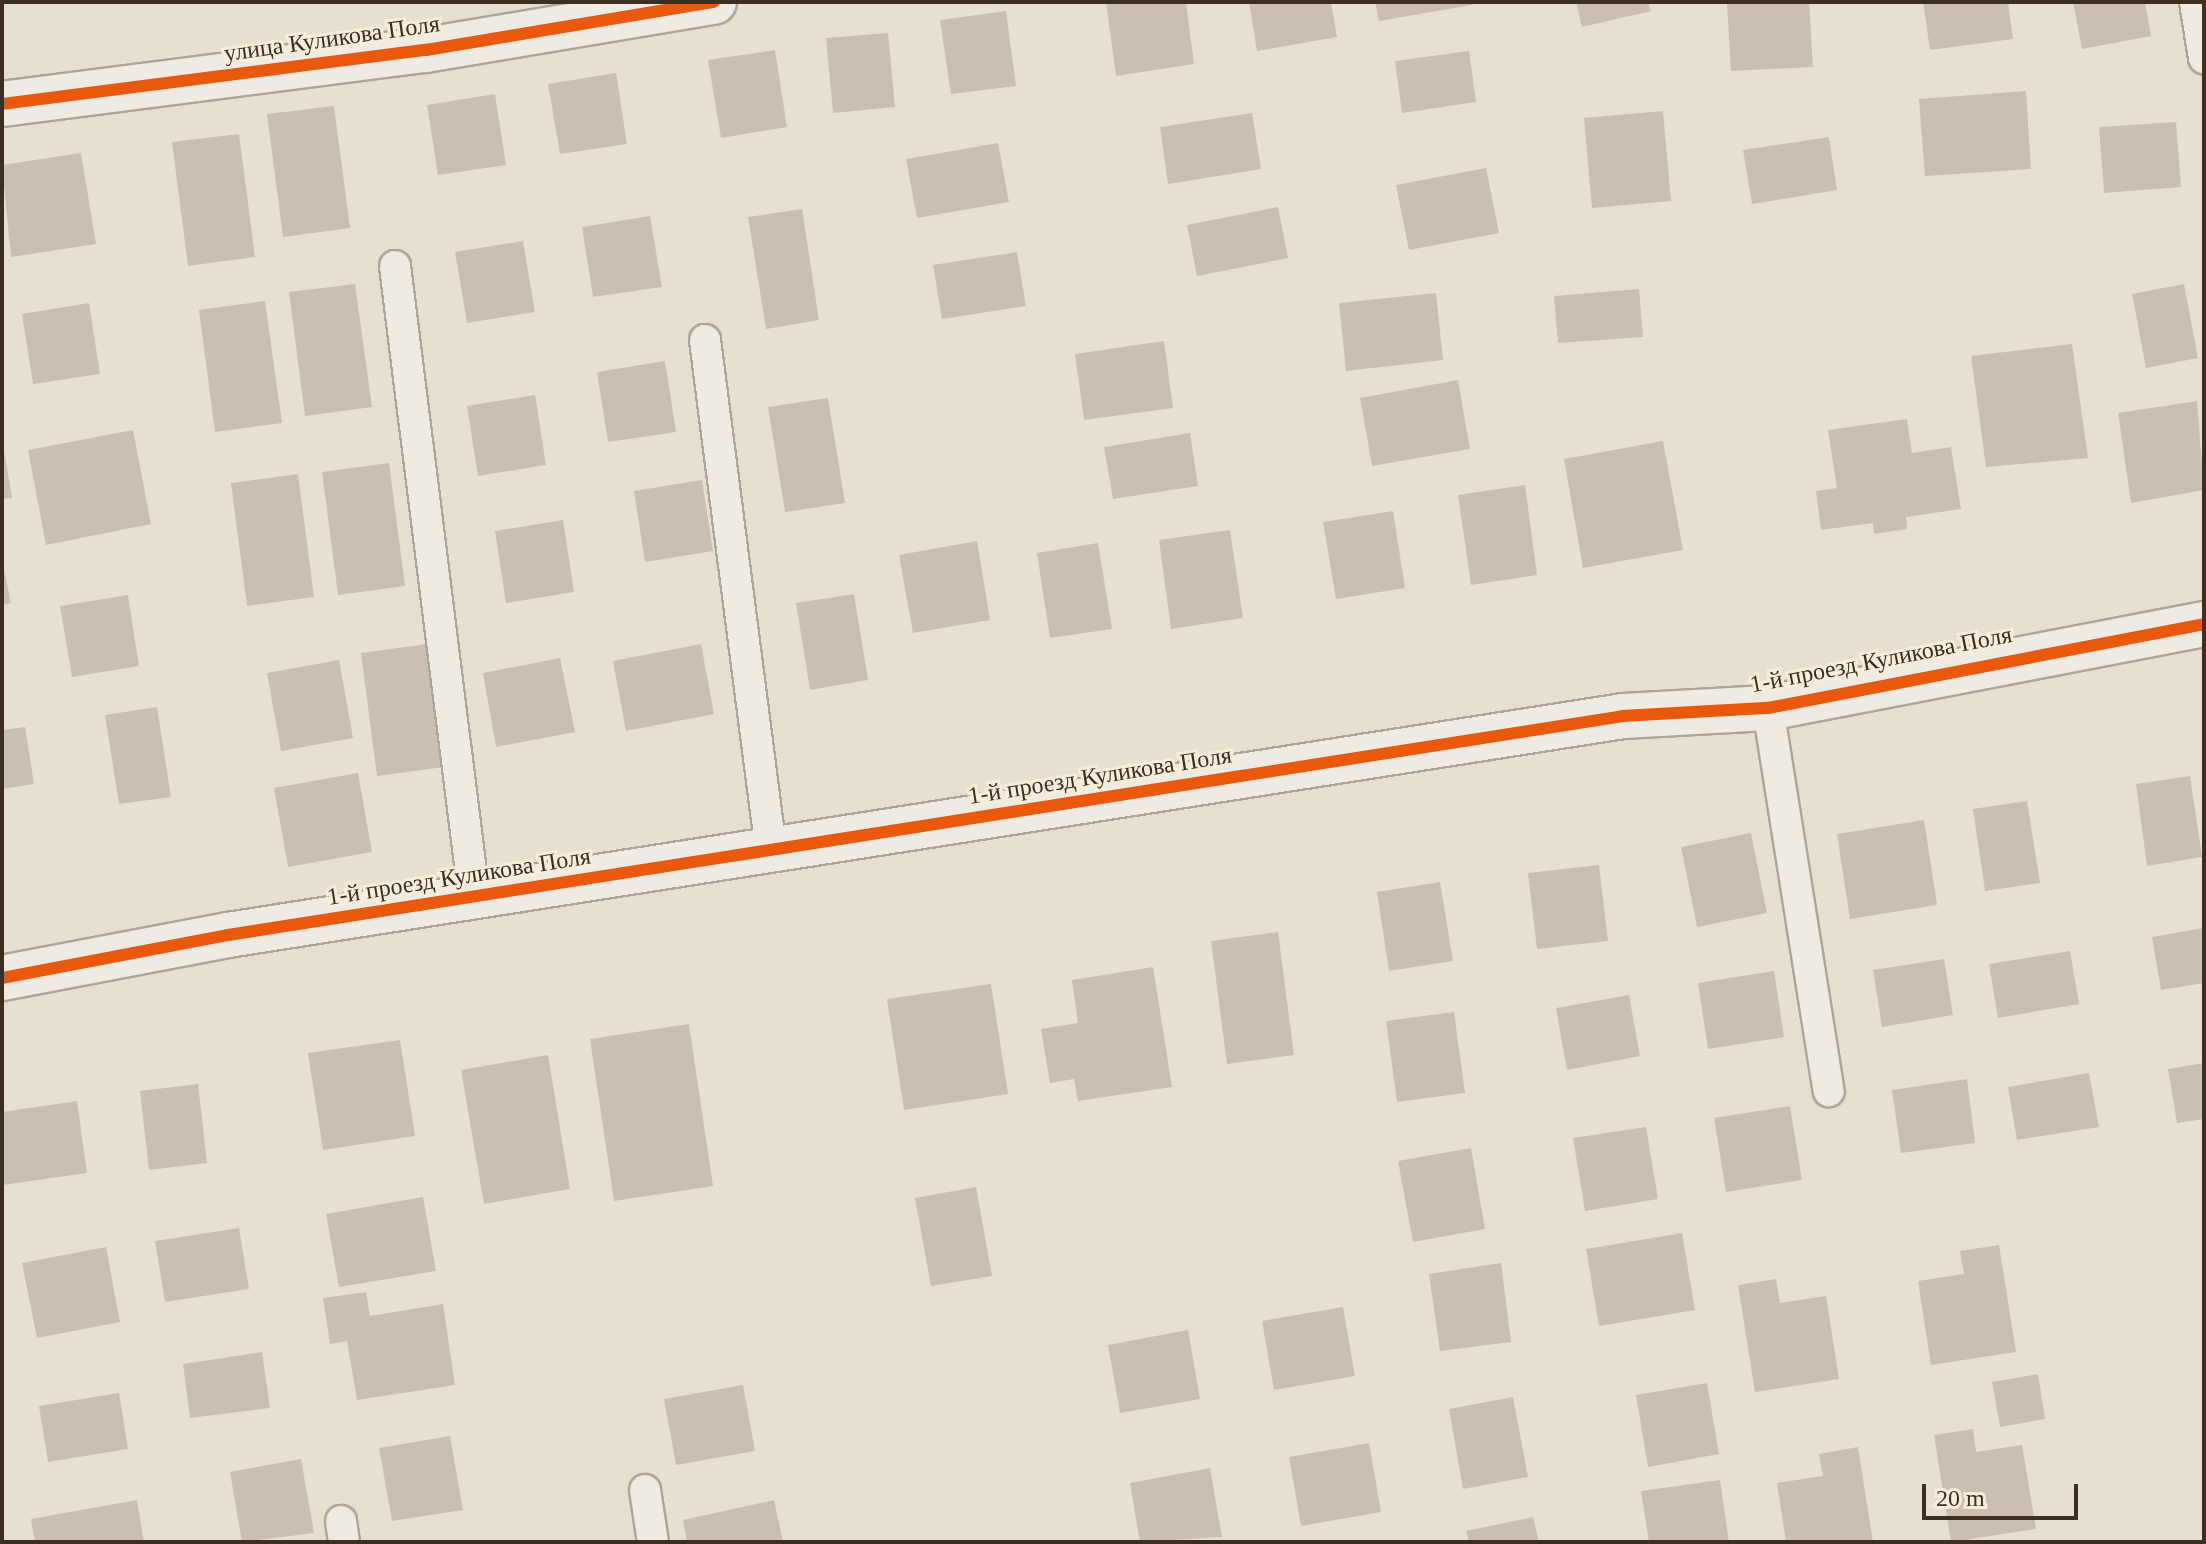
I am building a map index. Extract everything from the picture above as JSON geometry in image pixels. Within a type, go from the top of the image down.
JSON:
[{"type":"street","name":"улица Куликова Поля","points":[[2,104],[426,50],[714,2]]},
{"type":"street","name":"1-й проезд Куликова Поля","points":[[2,978],[474,896],[1623,716],[1768,708],[2204,624]]},
{"type":"lane","points":[[2195,2],[2204,58]]},
{"type":"lane","points":[[395,266],[474,896]]},
{"type":"lane","points":[[705,340],[771,850]]},
{"type":"lane","points":[[1768,708],[1829,1091]]},
{"type":"lane","points":[[645,1490],[653,1542]]},
{"type":"building","points":[[1106,2],[1186,2],[1194,64],[1116,76]]},
{"type":"building","points":[[1249,2],[1331,2],[1337,37],[1257,51]]},
{"type":"building","points":[[1375,2],[1472,2],[1472,5],[1379,21]]},
{"type":"building","points":[[1576,2],[1648,2],[1651,11],[1582,27]]},
{"type":"building","points":[[1809,2],[1813,67],[1731,71],[1727,4]]},
{"type":"building","points":[[1923,2],[2008,2],[2013,39],[1930,50]]},
{"type":"building","points":[[2073,2],[2145,2],[2151,36],[2082,49]]},
{"type":"building","points":[[1006,11],[1016,86],[951,94],[940,20]]},
{"type":"building","points":[[888,33],[895,107],[833,113],[826,38]]},
{"type":"building","points":[[775,50],[787,127],[721,138],[708,60]]},
{"type":"building","points":[[1469,51],[1476,102],[1402,113],[1395,61]]},
{"type":"building","points":[[616,73],[627,144],[560,154],[548,84]]},
{"type":"building","points":[[2026,91],[2031,169],[1925,176],[1919,99]]},
{"type":"building","points":[[495,94],[506,165],[438,175],[427,105]]},
{"type":"building","points":[[334,106],[350,228],[283,237],[267,114]]},
{"type":"building","points":[[1663,111],[1671,201],[1592,208],[1584,118]]},
{"type":"building","points":[[1252,113],[1261,169],[1168,184],[1160,127]]},
{"type":"building","points":[[2176,122],[2181,187],[2104,193],[2099,127]]},
{"type":"building","points":[[239,134],[255,257],[188,266],[172,142]]},
{"type":"building","points":[[1829,137],[1837,190],[1752,204],[1743,150]]},
{"type":"building","points":[[998,143],[1009,202],[917,218],[906,159]]},
{"type":"building","points":[[81,153],[96,244],[11,257],[2,165]]},
{"type":"building","points":[[1486,168],[1499,233],[1409,250],[1396,185]]},
{"type":"building","points":[[1278,207],[1288,258],[1197,276],[1187,225]]},
{"type":"building","points":[[802,209],[819,320],[766,329],[748,217]]},
{"type":"building","points":[[650,216],[662,287],[593,297],[582,227]]},
{"type":"building","points":[[523,241],[535,312],[467,323],[455,252]]},
{"type":"building","points":[[1017,252],[1026,306],[942,319],[933,265]]},
{"type":"building","points":[[355,284],[372,407],[305,416],[289,292]]},
{"type":"building","points":[[2184,284],[2198,358],[2146,368],[2132,294]]},
{"type":"building","points":[[1639,289],[1643,337],[1558,343],[1554,296]]},
{"type":"building","points":[[1436,293],[1443,360],[1346,371],[1339,303]]},
{"type":"building","points":[[265,301],[282,423],[215,432],[199,310]]},
{"type":"building","points":[[89,303],[100,374],[33,384],[22,314]]},
{"type":"building","points":[[1164,341],[1173,408],[1084,420],[1075,354]]},
{"type":"building","points":[[2072,344],[2088,458],[1986,467],[1971,356]]},
{"type":"building","points":[[665,361],[676,432],[608,442],[597,372]]},
{"type":"building","points":[[1458,380],[1470,449],[1372,466],[1360,398]]},
{"type":"building","points":[[535,395],[546,465],[478,476],[467,406]]},
{"type":"building","points":[[828,398],[845,503],[785,512],[768,407]]},
{"type":"building","points":[[2197,401],[2204,490],[2131,503],[2118,413]]},
{"type":"building","points":[[1907,419],[1912,453],[1951,447],[1961,509],[1906,517],[1907,529],[1874,534],[1873,523],[1821,530],[1816,491],[1837,488],[1828,430]]},
{"type":"building","points":[[133,430],[151,524],[46,545],[28,450]]},
{"type":"building","points":[[1190,433],[1198,486],[1113,499],[1104,447]]},
{"type":"building","points":[[2,438],[12,498],[2,499]]},
{"type":"building","points":[[1663,441],[1683,550],[1583,568],[1564,459]]},
{"type":"building","points":[[389,463],[405,586],[338,595],[322,472]]},
{"type":"building","points":[[298,474],[314,597],[247,606],[231,483]]},
{"type":"building","points":[[702,480],[713,551],[645,562],[634,491]]},
{"type":"building","points":[[1525,485],[1537,575],[1471,585],[1458,495]]},
{"type":"building","points":[[1393,511],[1405,588],[1336,599],[1323,522]]},
{"type":"building","points":[[563,520],[574,592],[506,603],[495,531]]},
{"type":"building","points":[[1230,530],[1243,618],[1171,629],[1159,540]]},
{"type":"building","points":[[977,541],[990,620],[913,633],[899,555]]},
{"type":"building","points":[[1098,543],[1112,629],[1050,638],[1037,553]]},
{"type":"building","points":[[2,560],[11,603],[2,605]]},
{"type":"building","points":[[854,594],[868,680],[810,690],[796,603]]},
{"type":"building","points":[[128,595],[139,666],[72,677],[60,606]]},
{"type":"building","points":[[427,644],[444,767],[377,776],[361,653]]},
{"type":"building","points":[[701,644],[714,714],[626,731],[613,661]]},
{"type":"building","points":[[560,658],[575,732],[496,747],[483,673]]},
{"type":"building","points":[[339,660],[353,738],[281,751],[267,673]]},
{"type":"building","points":[[157,707],[171,797],[119,804],[105,715]]},
{"type":"building","points":[[25,727],[34,784],[2,789],[2,730]]},
{"type":"building","points":[[358,773],[372,852],[288,867],[274,788]]},
{"type":"building","points":[[2190,776],[2202,857],[2147,866],[2136,784]]},
{"type":"building","points":[[2027,801],[2040,883],[1985,891],[1973,809]]},
{"type":"building","points":[[1924,820],[1937,905],[1850,919],[1837,834]]},
{"type":"building","points":[[1751,833],[1767,913],[1697,927],[1681,847]]},
{"type":"building","points":[[1599,865],[1608,941],[1537,949],[1528,873]]},
{"type":"building","points":[[1440,882],[1453,961],[1389,971],[1377,892]]},
{"type":"building","points":[[2204,928],[2204,983],[2161,990],[2152,937]]},
{"type":"building","points":[[1278,932],[1294,1055],[1227,1064],[1211,941]]},
{"type":"building","points":[[2070,951],[2079,1004],[1998,1018],[1989,964]]},
{"type":"building","points":[[1944,959],[1953,1015],[1882,1027],[1873,970]]},
{"type":"building","points":[[1153,967],[1172,1087],[1078,1101],[1074,1079],[1050,1083],[1041,1029],[1078,1023],[1072,980]]},
{"type":"building","points":[[1774,971],[1784,1037],[1708,1049],[1698,983]]},
{"type":"building","points":[[991,984],[1008,1094],[904,1110],[887,999]]},
{"type":"building","points":[[1629,995],[1640,1056],[1567,1070],[1556,1008]]},
{"type":"building","points":[[1454,1012],[1465,1093],[1397,1102],[1386,1021]]},
{"type":"building","points":[[689,1024],[713,1186],[614,1201],[590,1039]]},
{"type":"building","points":[[400,1040],[415,1136],[323,1150],[308,1053]]},
{"type":"building","points":[[548,1055],[570,1189],[484,1204],[461,1070]]},
{"type":"building","points":[[2204,1063],[2204,1119],[2177,1123],[2168,1069]]},
{"type":"building","points":[[2089,1073],[2099,1127],[2017,1140],[2008,1087]]},
{"type":"building","points":[[1967,1079],[1975,1143],[1901,1153],[1892,1090]]},
{"type":"building","points":[[198,1084],[207,1163],[149,1170],[140,1091]]},
{"type":"building","points":[[77,1101],[87,1173],[3,1185],[2,1112]]},
{"type":"building","points":[[1790,1106],[1802,1180],[1726,1192],[1714,1118]]},
{"type":"building","points":[[1646,1127],[1658,1199],[1585,1211],[1573,1138]]},
{"type":"building","points":[[1471,1148],[1485,1229],[1413,1242],[1398,1161]]},
{"type":"building","points":[[976,1187],[992,1276],[931,1286],[915,1198]]},
{"type":"building","points":[[423,1197],[436,1271],[339,1287],[326,1214]]},
{"type":"building","points":[[239,1228],[249,1289],[165,1302],[155,1241]]},
{"type":"building","points":[[1682,1233],[1695,1310],[1599,1326],[1586,1249]]},
{"type":"building","points":[[1999,1245],[2016,1352],[1931,1365],[1918,1281],[1964,1274],[1960,1251]]},
{"type":"building","points":[[106,1247],[120,1322],[37,1338],[22,1263]]},
{"type":"building","points":[[1501,1263],[1511,1342],[1440,1351],[1429,1274]]},
{"type":"building","points":[[1776,1279],[1780,1303],[1826,1296],[1839,1379],[1755,1392],[1738,1285]]},
{"type":"building","points":[[366,1292],[370,1316],[443,1304],[455,1385],[357,1400],[347,1341],[330,1344],[323,1298]]},
{"type":"building","points":[[1343,1307],[1355,1376],[1274,1390],[1262,1321]]},
{"type":"building","points":[[1188,1330],[1200,1399],[1120,1413],[1108,1345]]},
{"type":"building","points":[[262,1352],[270,1408],[190,1418],[183,1364]]},
{"type":"building","points":[[2038,1374],[2045,1419],[2000,1427],[1992,1382]]},
{"type":"building","points":[[1707,1383],[1719,1454],[1648,1467],[1636,1395]]},
{"type":"building","points":[[743,1385],[755,1451],[676,1465],[664,1399]]},
{"type":"building","points":[[119,1393],[128,1449],[48,1462],[39,1406]]},
{"type":"building","points":[[1513,1397],[1528,1477],[1463,1489],[1449,1409]]},
{"type":"building","points":[[1973,1429],[1976,1452],[2022,1445],[2036,1529],[1951,1542],[1934,1435]]},
{"type":"building","points":[[450,1436],[463,1510],[392,1521],[379,1448]]},
{"type":"building","points":[[1369,1443],[1381,1512],[1301,1526],[1289,1457]]},
{"type":"building","points":[[1858,1447],[1873,1542],[1786,1542],[1777,1483],[1823,1476],[1819,1454]]},
{"type":"building","points":[[301,1459],[314,1533],[242,1542],[230,1472]]},
{"type":"building","points":[[1210,1468],[1222,1537],[1140,1542],[1130,1483]]},
{"type":"building","points":[[1720,1480],[1729,1542],[1649,1542],[1641,1491]]},
{"type":"building","points":[[137,1500],[144,1542],[35,1542],[31,1519]]},
{"type":"building","points":[[774,1500],[783,1542],[687,1542],[683,1520]]},
{"type":"building","points":[[1533,1517],[1539,1542],[1469,1542],[1466,1531]]},
{"type":"cycle path","points":[[2,104],[426,50],[714,2]]},
{"type":"cycle path","points":[[2,978],[228,935],[1623,716],[1768,708],[2204,624]]}]
